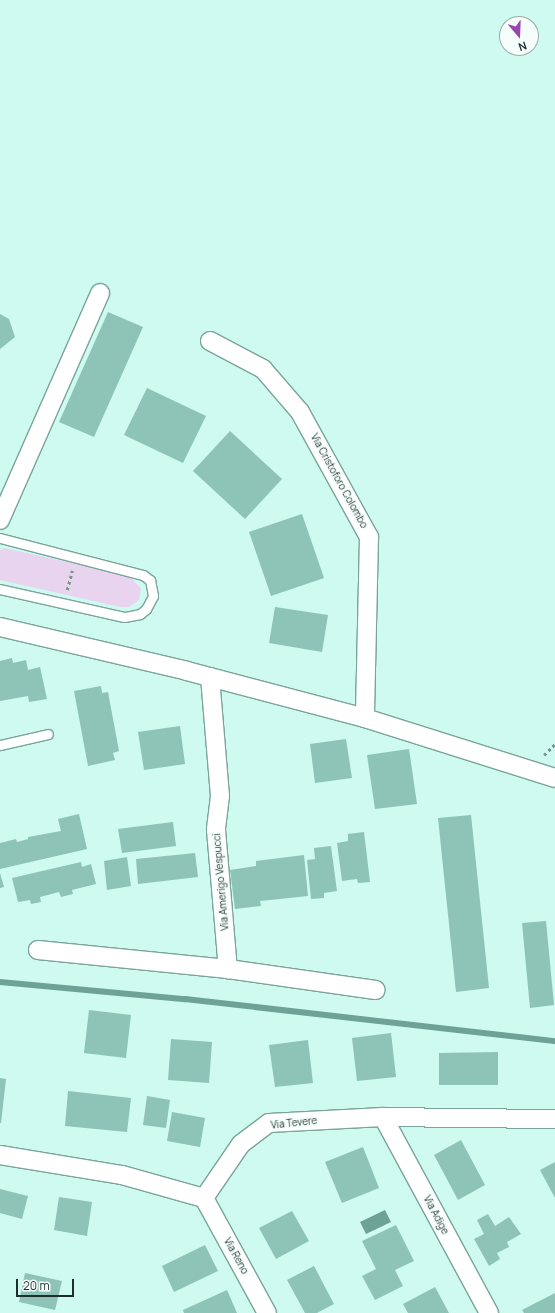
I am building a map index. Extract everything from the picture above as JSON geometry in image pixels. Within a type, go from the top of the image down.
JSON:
[{"type":"street","points":[[0,520],[100,293]]},
{"type":"street","name":"Via Cristoforo Colombo","points":[[210,341],[263,369],[300,412],[369,536],[365,718]]},
{"type":"street","points":[[0,628],[210,677],[365,718],[555,778]]},
{"type":"street","name":"Via Amerigo Vespucci","points":[[210,677],[220,796],[216,830],[228,969]]},
{"type":"street","points":[[38,950],[228,969],[376,990]]},
{"type":"street","name":"Via Tevere","points":[[204,1198],[241,1144],[269,1123],[383,1117],[555,1118]]},
{"type":"street","name":"Via Adige","points":[[383,1117],[489,1313]]},
{"type":"street","points":[[0,1154],[122,1175],[204,1198]]},
{"type":"street","name":"Via Reno","points":[[204,1198],[267,1313]]},
{"type":"lane","points":[[0,538],[143,574],[150,580],[153,596],[146,609],[132,617],[0,589]]},
{"type":"lane","points":[[0,745],[48,734]]},
{"type":"path","points":[[64,603],[75,557]]},
{"type":"shaded area","points":[[4,548],[130,576],[141,589],[139,600],[129,607],[120,607],[0,580],[0,550]]},
{"type":"shaded area","points":[[385,1210],[391,1222],[366,1234],[360,1222]]},
{"type":"building","points":[[108,312],[143,327],[94,437],[59,422]]},
{"type":"building","points":[[0,314],[9,319],[15,337],[0,349]]},
{"type":"building","points":[[147,388],[206,416],[183,463],[124,435]]},
{"type":"building","points":[[230,431],[282,479],[245,519],[193,471]]},
{"type":"building","points":[[302,514],[324,578],[271,596],[249,532]]},
{"type":"building","points":[[275,607],[328,615],[322,652],[269,643]]},
{"type":"building","points":[[12,658],[13,663],[26,660],[28,670],[40,667],[47,699],[29,702],[28,696],[0,701],[0,661]]},
{"type":"building","points":[[101,686],[102,693],[108,692],[119,751],[113,753],[115,760],[88,766],[74,691]]},
{"type":"building","points":[[180,726],[185,764],[144,770],[138,732]]},
{"type":"building","points":[[346,739],[352,778],[315,783],[310,744]]},
{"type":"building","points":[[409,749],[417,804],[375,809],[367,755]]},
{"type":"building","points":[[79,814],[87,849],[0,869],[0,843],[16,839],[17,842],[28,839],[28,837],[61,831],[58,819]]},
{"type":"building","points":[[471,815],[489,988],[456,992],[438,818]]},
{"type":"building","points":[[173,822],[176,846],[122,853],[118,829]]},
{"type":"building","points":[[364,832],[370,882],[358,883],[357,879],[342,881],[337,843],[348,841],[348,834]]},
{"type":"building","points":[[331,846],[337,891],[324,893],[324,898],[311,899],[307,860],[315,859],[314,848]]},
{"type":"building","points":[[195,853],[198,877],[138,884],[136,859]]},
{"type":"building","points":[[304,855],[308,896],[260,901],[261,906],[235,909],[230,870],[256,866],[256,861]]},
{"type":"building","points":[[127,857],[131,886],[107,890],[104,861]]},
{"type":"building","points":[[81,862],[82,867],[91,864],[96,884],[72,890],[73,894],[61,897],[59,892],[40,897],[41,902],[31,904],[30,900],[18,902],[12,878]]},
{"type":"building","points":[[0,873],[4,887],[0,888]]},
{"type":"building","points":[[546,921],[554,1005],[530,1008],[522,923]]},
{"type":"building","points":[[89,1010],[131,1015],[126,1058],[84,1053]]},
{"type":"building","points":[[391,1033],[396,1077],[357,1081],[352,1038]]},
{"type":"building","points":[[171,1039],[212,1042],[209,1083],[168,1080]]},
{"type":"building","points":[[308,1040],[313,1083],[275,1087],[269,1045]]},
{"type":"building","points":[[498,1052],[498,1085],[439,1085],[439,1053]]},
{"type":"building","points":[[0,1078],[6,1079],[1,1123],[0,1123]]},
{"type":"building","points":[[68,1091],[131,1098],[127,1132],[65,1126]]},
{"type":"building","points":[[147,1096],[170,1100],[166,1128],[143,1125]]},
{"type":"building","points":[[172,1112],[205,1118],[200,1147],[167,1141]]},
{"type":"building","points":[[461,1140],[485,1185],[458,1200],[434,1155]]},
{"type":"building","points":[[363,1147],[379,1188],[342,1203],[325,1162]]},
{"type":"building","points":[[555,1162],[555,1198],[540,1170]]},
{"type":"building","points":[[0,1189],[28,1196],[22,1219],[0,1213]]},
{"type":"building","points":[[59,1197],[92,1202],[87,1236],[54,1230]]},
{"type":"building","points":[[292,1211],[309,1241],[276,1259],[259,1228]]},
{"type":"building","points":[[488,1214],[495,1226],[509,1217],[521,1234],[507,1242],[509,1247],[497,1253],[500,1259],[489,1266],[474,1239],[484,1234],[477,1220]]},
{"type":"building","points":[[396,1225],[414,1261],[395,1270],[403,1286],[375,1300],[362,1276],[376,1269],[362,1241]]},
{"type":"building","points":[[205,1245],[218,1271],[174,1292],[162,1266]]},
{"type":"building","points":[[314,1266],[334,1304],[317,1313],[305,1313],[287,1280]]},
{"type":"building","points":[[25,1273],[62,1281],[55,1310],[19,1302]]},
{"type":"building","points":[[435,1287],[449,1313],[408,1313],[403,1304]]},
{"type":"building","points":[[227,1290],[237,1313],[184,1313],[183,1310]]},
{"type":"building","points":[[555,1293],[555,1313],[524,1313],[522,1310]]},
{"type":"waterway","points":[[0,982],[185,999],[555,1041]]}]
